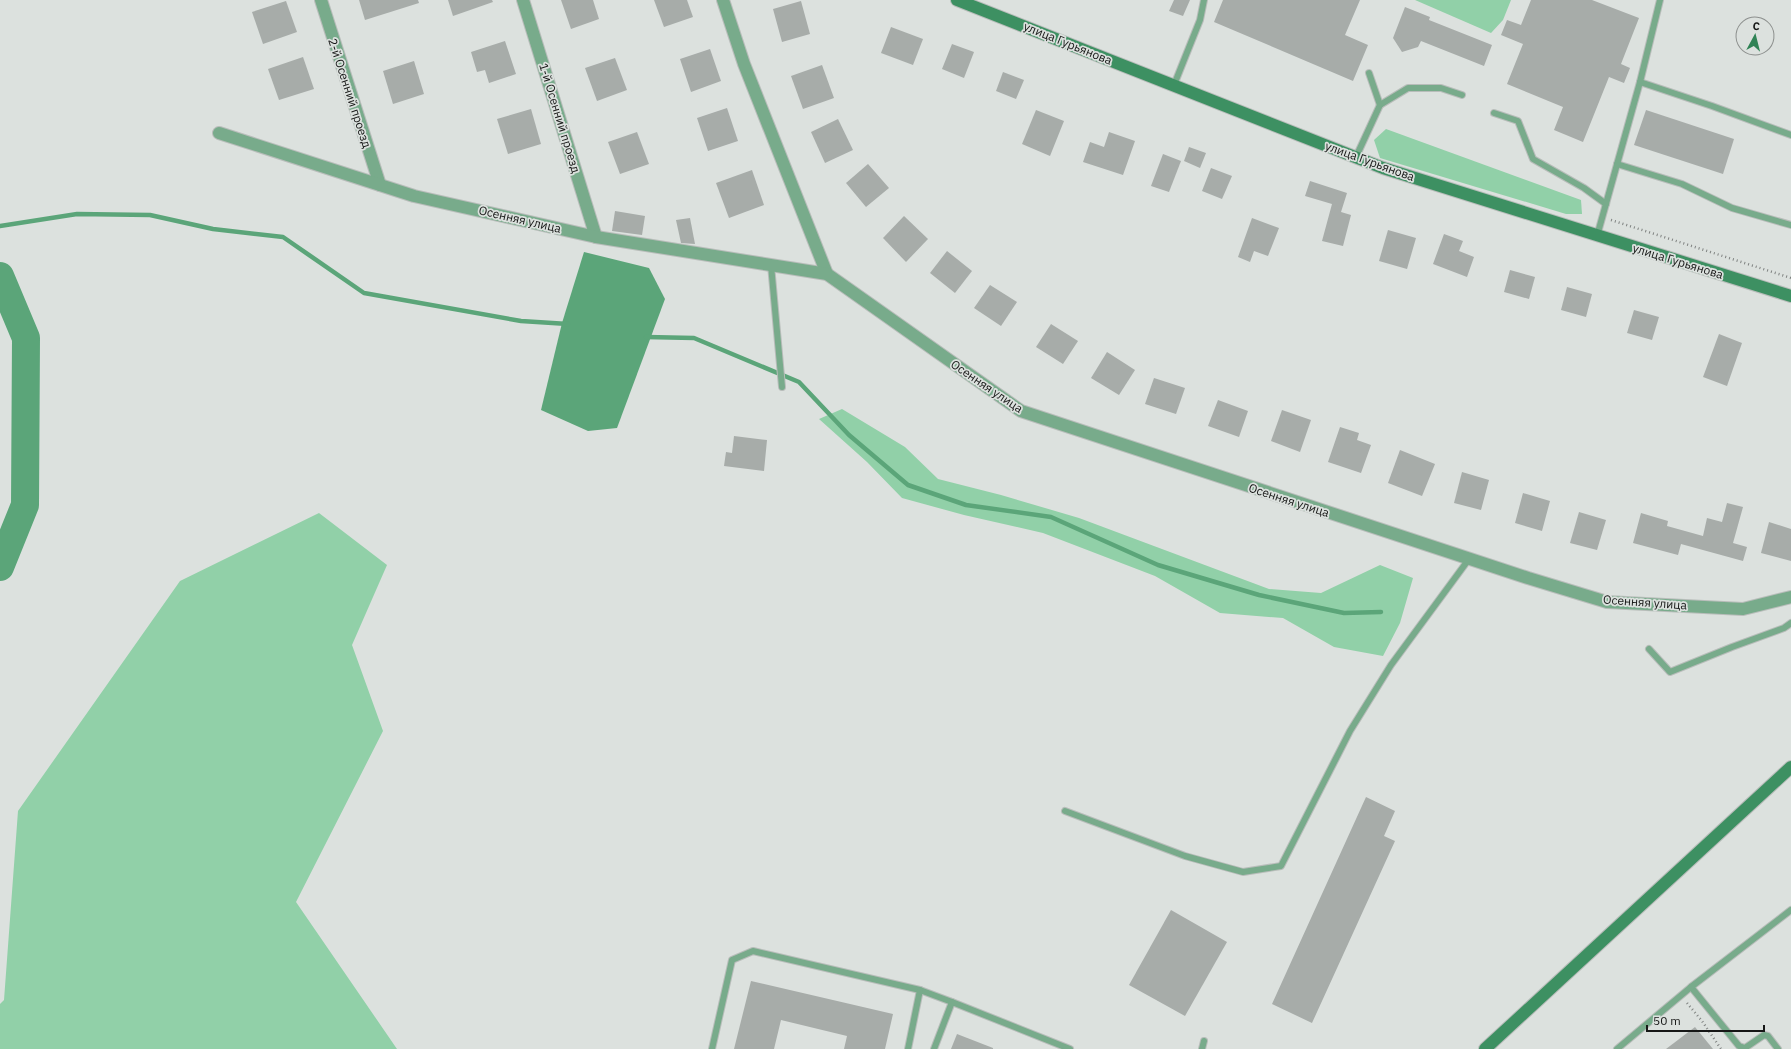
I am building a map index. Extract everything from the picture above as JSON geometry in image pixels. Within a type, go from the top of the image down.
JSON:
[{"type":"street","name":"2-й Осенний проезд","points":[[321,0],[380,185]]},
{"type":"street","name":"1-й Осенний проезд","points":[[524,0],[596,237]]},
{"type":"street","points":[[723,0],[744,64],[827,274]]},
{"type":"street","name":"улица Гурьянова","points":[[957,0],[975,3],[1174,85],[1384,168],[1791,296]]},
{"type":"street","name":"Осенняя улица","points":[[219,134],[414,196],[596,237],[827,274],[1020,411],[1469,559],[1607,602],[1743,608],[1791,597]]},
{"type":"street","points":[[1485,1049],[1791,767]]},
{"type":"lane","points":[[1174,85],[1200,20],[1204,0]]},
{"type":"lane","points":[[1597,236],[1640,82],[1660,0]]},
{"type":"lane","points":[[1369,73],[1380,105]]},
{"type":"lane","points":[[1640,82],[1791,135]]},
{"type":"lane","points":[[1356,157],[1380,105],[1408,88],[1441,88],[1462,95]]},
{"type":"lane","points":[[1494,113],[1518,121],[1533,159],[1584,188],[1606,204]]},
{"type":"lane","points":[[1617,164],[1682,184],[1732,208],[1791,225]]},
{"type":"lane","points":[[771,265],[782,387]]},
{"type":"lane","points":[[1065,811],[1185,856],[1243,872],[1281,866],[1350,731],[1391,665],[1469,559]]},
{"type":"lane","points":[[1649,649],[1670,672],[1732,646],[1784,628],[1791,623]]},
{"type":"lane","points":[[1617,1049],[1691,987],[1791,910]]},
{"type":"lane","points":[[712,1049],[732,960],[753,951],[920,990],[1070,1049]]},
{"type":"lane","points":[[1691,987],[1739,1046],[1745,1048],[1764,1035],[1768,1036],[1778,1049]]},
{"type":"lane","points":[[908,1049],[920,990]]},
{"type":"lane","points":[[934,1049],[952,1002]]},
{"type":"lane","points":[[1202,1049],[1204,1041]]},
{"type":"path","points":[[1602,217],[1791,278]]},
{"type":"path","points":[[1681,995],[1702,1021],[1721,1049]]},
{"type":"shaded area","points":[[1415,0],[1511,0],[1503,20],[1491,33]]},
{"type":"shaded area","points":[[1386,129],[1581,200],[1582,214],[1566,214],[1380,158],[1374,140]]},
{"type":"shaded area","points":[[584,252],[649,268],[665,299],[617,428],[588,431],[541,410],[562,323]]},
{"type":"shaded area","points":[[842,409],[905,447],[938,479],[1001,495],[1079,518],[1269,589],[1321,593],[1380,565],[1413,578],[1400,623],[1383,656],[1334,647],[1283,618],[1220,613],[1155,576],[1043,533],[964,515],[902,498],[867,462],[819,419]]},
{"type":"shaded area","points":[[319,513],[387,565],[352,645],[383,731],[296,902],[397,1049],[0,1049],[0,1004],[4,1000],[18,811],[180,581]]},
{"type":"building","points":[[359,0],[418,0],[419,3],[365,20]]},
{"type":"building","points":[[448,0],[492,0],[493,2],[453,16]]},
{"type":"building","points":[[561,0],[593,0],[599,19],[571,29]]},
{"type":"building","points":[[654,0],[687,0],[693,17],[664,27]]},
{"type":"building","points":[[1174,0],[1190,0],[1183,16],[1169,11]]},
{"type":"building","points":[[1223,0],[1360,0],[1345,35],[1368,45],[1353,81],[1214,22]]},
{"type":"building","points":[[1531,0],[1592,0],[1639,18],[1621,64],[1630,68],[1624,83],[1609,77],[1583,142],[1554,130],[1563,107],[1507,84],[1523,44],[1501,35],[1507,20],[1521,25]]},
{"type":"building","points":[[286,1],[297,32],[263,44],[252,12]]},
{"type":"building","points":[[801,1],[810,34],[782,42],[773,9]]},
{"type":"building","points":[[1405,7],[1430,17],[1429,20],[1492,45],[1484,66],[1421,41],[1418,47],[1402,52],[1393,38]]},
{"type":"building","points":[[891,27],[923,39],[913,65],[881,53]]},
{"type":"building","points":[[505,41],[516,74],[489,83],[485,70],[477,72],[471,52]]},
{"type":"building","points":[[952,44],[974,52],[964,78],[942,69]]},
{"type":"building","points":[[710,49],[721,81],[691,92],[680,59]]},
{"type":"building","points":[[303,57],[314,89],[279,100],[268,69]]},
{"type":"building","points":[[615,58],[627,90],[597,101],[585,68]]},
{"type":"building","points":[[414,61],[424,94],[393,104],[383,71]]},
{"type":"building","points":[[822,65],[834,98],[803,109],[791,76]]},
{"type":"building","points":[[1003,72],[1024,80],[1016,99],[996,91]]},
{"type":"building","points":[[727,108],[738,141],[708,151],[697,118]]},
{"type":"building","points":[[531,109],[541,144],[508,154],[497,119]]},
{"type":"building","points":[[1036,110],[1064,121],[1050,156],[1022,144]]},
{"type":"building","points":[[1646,110],[1734,139],[1723,174],[1634,145]]},
{"type":"building","points":[[838,119],[853,150],[825,163],[811,132]]},
{"type":"building","points":[[637,132],[649,164],[620,174],[608,142]]},
{"type":"building","points":[[1109,132],[1135,141],[1123,175],[1083,162],[1090,142],[1104,147]]},
{"type":"building","points":[[1189,147],[1206,153],[1200,168],[1184,161]]},
{"type":"building","points":[[1163,154],[1181,161],[1169,192],[1151,186]]},
{"type":"building","points":[[868,164],[889,188],[866,207],[846,183]]},
{"type":"building","points":[[1211,168],[1232,176],[1222,199],[1202,191]]},
{"type":"building","points":[[752,170],[764,205],[729,218],[716,183]]},
{"type":"building","points":[[1310,181],[1347,193],[1341,212],[1351,215],[1343,246],[1322,241],[1332,204],[1305,196]]},
{"type":"building","points":[[615,211],[645,216],[642,235],[612,231]]},
{"type":"building","points":[[904,216],[928,239],[906,262],[883,238]]},
{"type":"building","points":[[690,218],[695,244],[681,243],[676,220]]},
{"type":"building","points":[[1252,218],[1279,228],[1268,256],[1254,251],[1250,262],[1238,257]]},
{"type":"building","points":[[1388,230],[1416,238],[1407,269],[1379,261]]},
{"type":"building","points":[[1444,234],[1463,241],[1459,251],[1474,257],[1467,277],[1433,264]]},
{"type":"building","points":[[947,251],[972,271],[955,293],[930,273]]},
{"type":"building","points":[[1510,270],[1535,277],[1529,299],[1504,292]]},
{"type":"building","points":[[990,285],[1017,302],[1001,326],[974,308]]},
{"type":"building","points":[[1567,287],[1592,294],[1586,317],[1561,310]]},
{"type":"building","points":[[1634,310],[1659,317],[1652,340],[1627,333]]},
{"type":"building","points":[[1051,324],[1078,341],[1063,364],[1036,347]]},
{"type":"building","points":[[1719,334],[1742,343],[1727,386],[1703,377]]},
{"type":"building","points":[[1107,352],[1135,370],[1119,395],[1091,378]]},
{"type":"building","points":[[1154,378],[1185,388],[1176,414],[1145,404]]},
{"type":"building","points":[[1218,400],[1248,411],[1239,437],[1208,426]]},
{"type":"building","points":[[1282,410],[1311,420],[1300,452],[1271,441]]},
{"type":"building","points":[[1340,427],[1359,433],[1357,440],[1371,445],[1361,473],[1328,462]]},
{"type":"building","points":[[734,436],[767,440],[764,471],[724,466],[726,452],[732,453]]},
{"type":"building","points":[[1400,450],[1435,464],[1422,496],[1388,483]]},
{"type":"building","points":[[1462,472],[1489,480],[1481,510],[1454,503]]},
{"type":"building","points":[[1523,493],[1550,501],[1542,531],[1515,523]]},
{"type":"building","points":[[1727,503],[1743,507],[1733,543],[1747,547],[1743,561],[1681,544],[1678,555],[1633,543],[1641,513],[1668,521],[1667,526],[1703,536],[1707,518],[1722,522]]},
{"type":"building","points":[[1579,512],[1606,520],[1597,550],[1570,543]]},
{"type":"building","points":[[1769,522],[1791,529],[1791,561],[1761,553]]},
{"type":"building","points":[[1366,797],[1395,811],[1384,836],[1395,841],[1312,1023],[1272,1004]]},
{"type":"building","points":[[1171,910],[1227,942],[1185,1016],[1129,985]]},
{"type":"building","points":[[751,981],[893,1014],[885,1049],[844,1049],[847,1036],[781,1020],[774,1049],[734,1049]]},
{"type":"building","points":[[1695,1027],[1713,1049],[1666,1049]]},
{"type":"building","points":[[957,1034],[993,1048],[993,1049],[951,1049]]},
{"type":"waterway","points":[[0,226],[77,214],[150,215],[213,229],[283,237],[364,293],[521,321],[568,324]]},
{"type":"waterway","points":[[0,276],[26,338],[25,505],[0,567]]},
{"type":"waterway","points":[[646,337],[694,338],[799,382],[849,435],[908,485],[966,505],[1051,517],[1158,565],[1259,595],[1344,613],[1381,612]]}]
